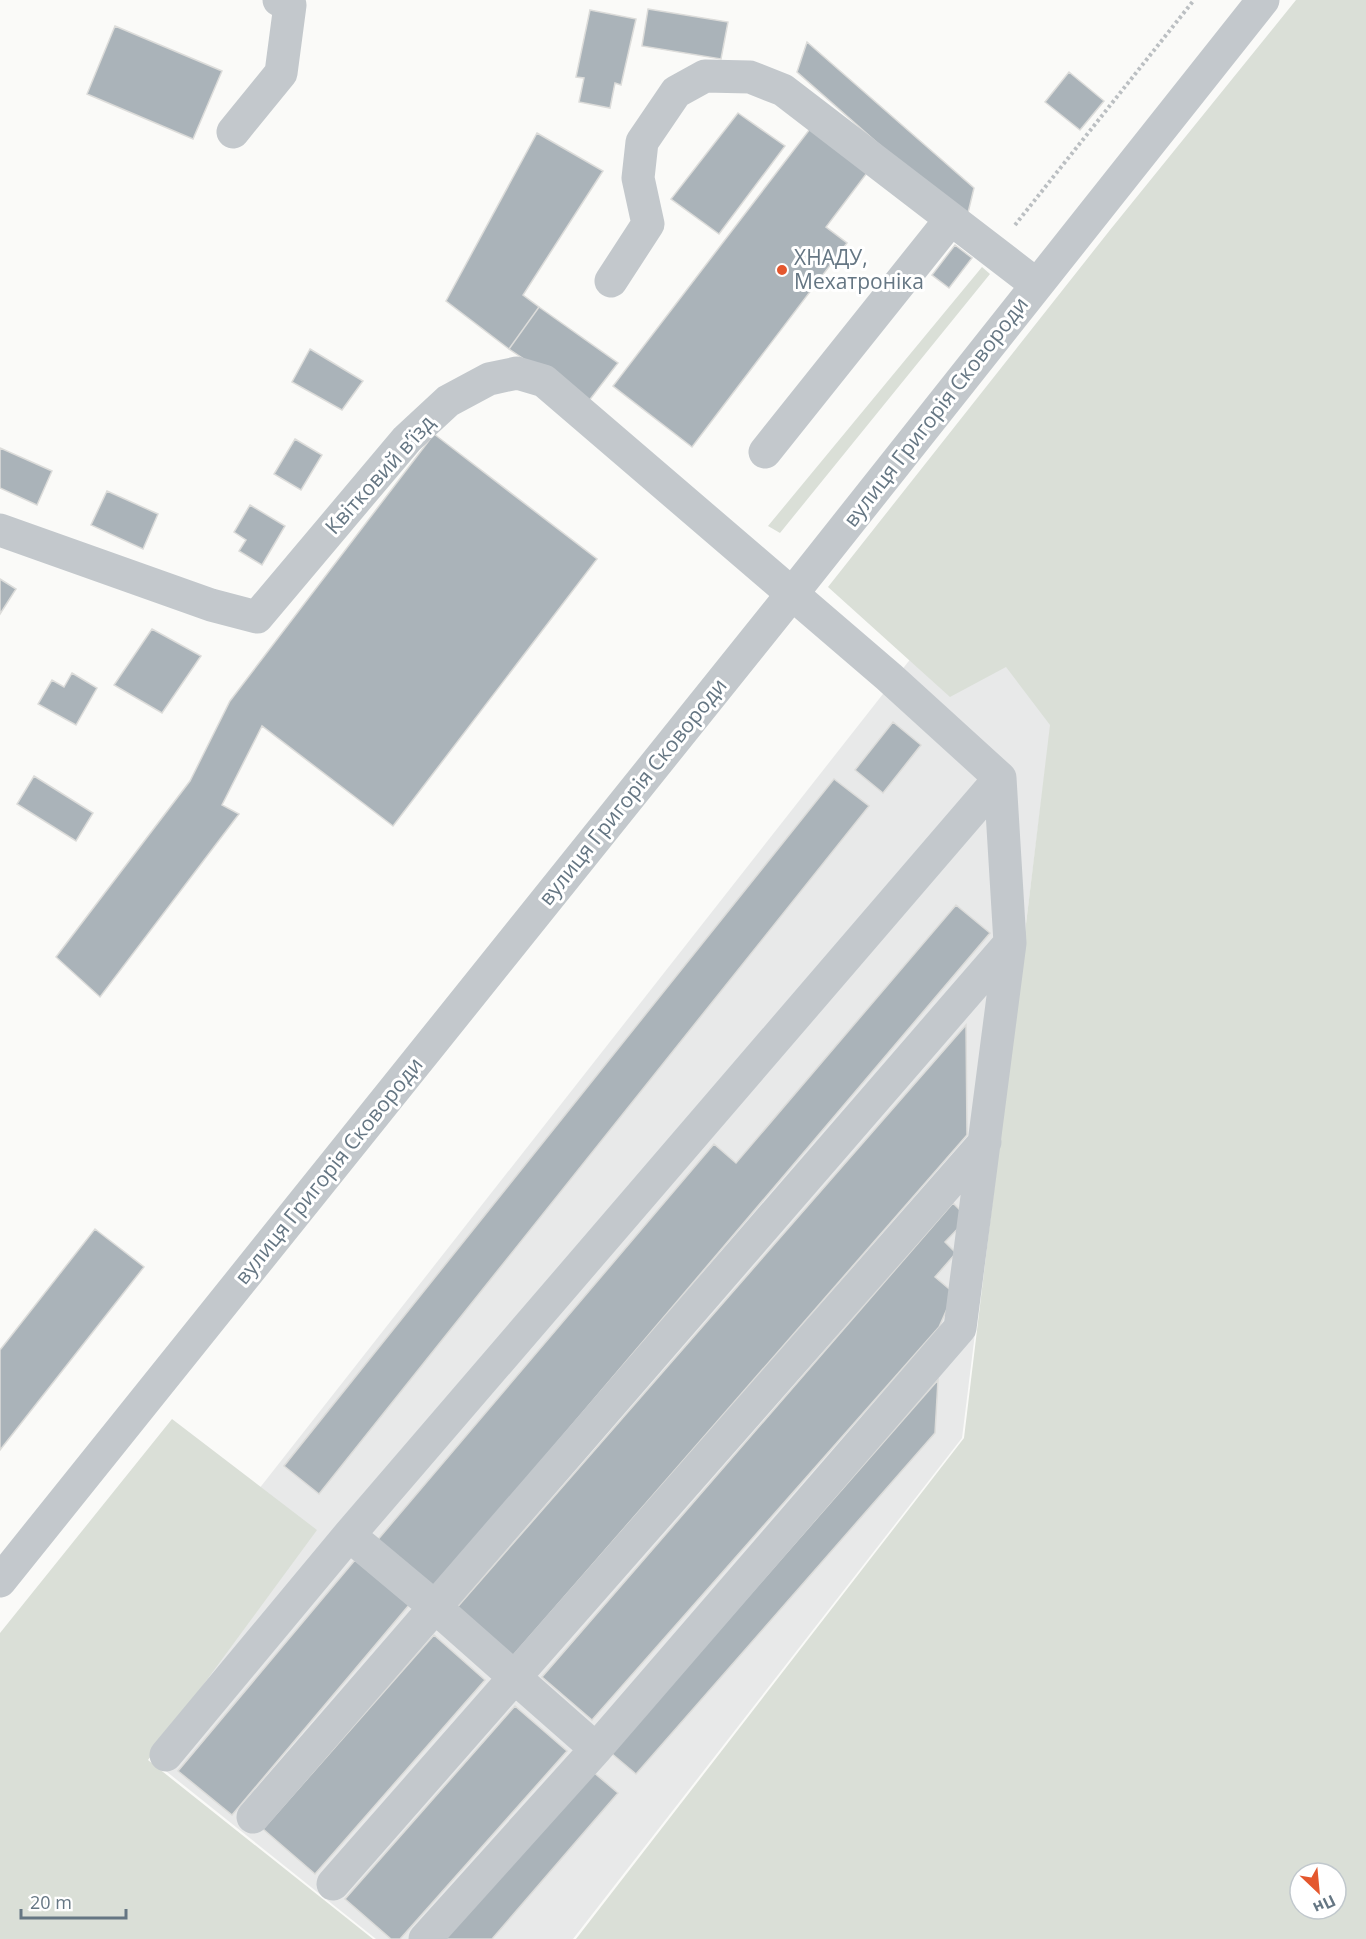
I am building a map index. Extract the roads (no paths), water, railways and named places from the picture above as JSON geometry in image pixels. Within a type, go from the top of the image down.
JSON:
[{"type":"street","points":[[233,132],[281,73],[290,5],[279,0]]},
{"type":"street","name":"вулиця Григорія Сковороди","points":[[0,1581],[792,594],[1263,0]]},
{"type":"street","points":[[611,281],[648,224],[638,178],[642,142],[676,92],[705,76],[750,77],[783,90],[1037,285]]},
{"type":"street","points":[[765,452],[951,219]]},
{"type":"street","name":"Квітковий в’їзд","points":[[0,530],[211,604],[257,617],[407,439],[448,401],[489,379],[517,372],[544,381],[792,594]]},
{"type":"street","points":[[425,1939],[596,1749],[960,1328],[1010,943],[1000,778],[792,594]]},
{"type":"street","points":[[166,1755],[349,1535],[1000,778]]},
{"type":"street","points":[[253,1817],[1010,943]]},
{"type":"street","points":[[333,1884],[985,1142]]},
{"type":"street","points":[[349,1535],[516,1677],[596,1749]]},
{"type":"place","name":"ХНАДУ, Мехатроніка","points":[[782,270]]}]
